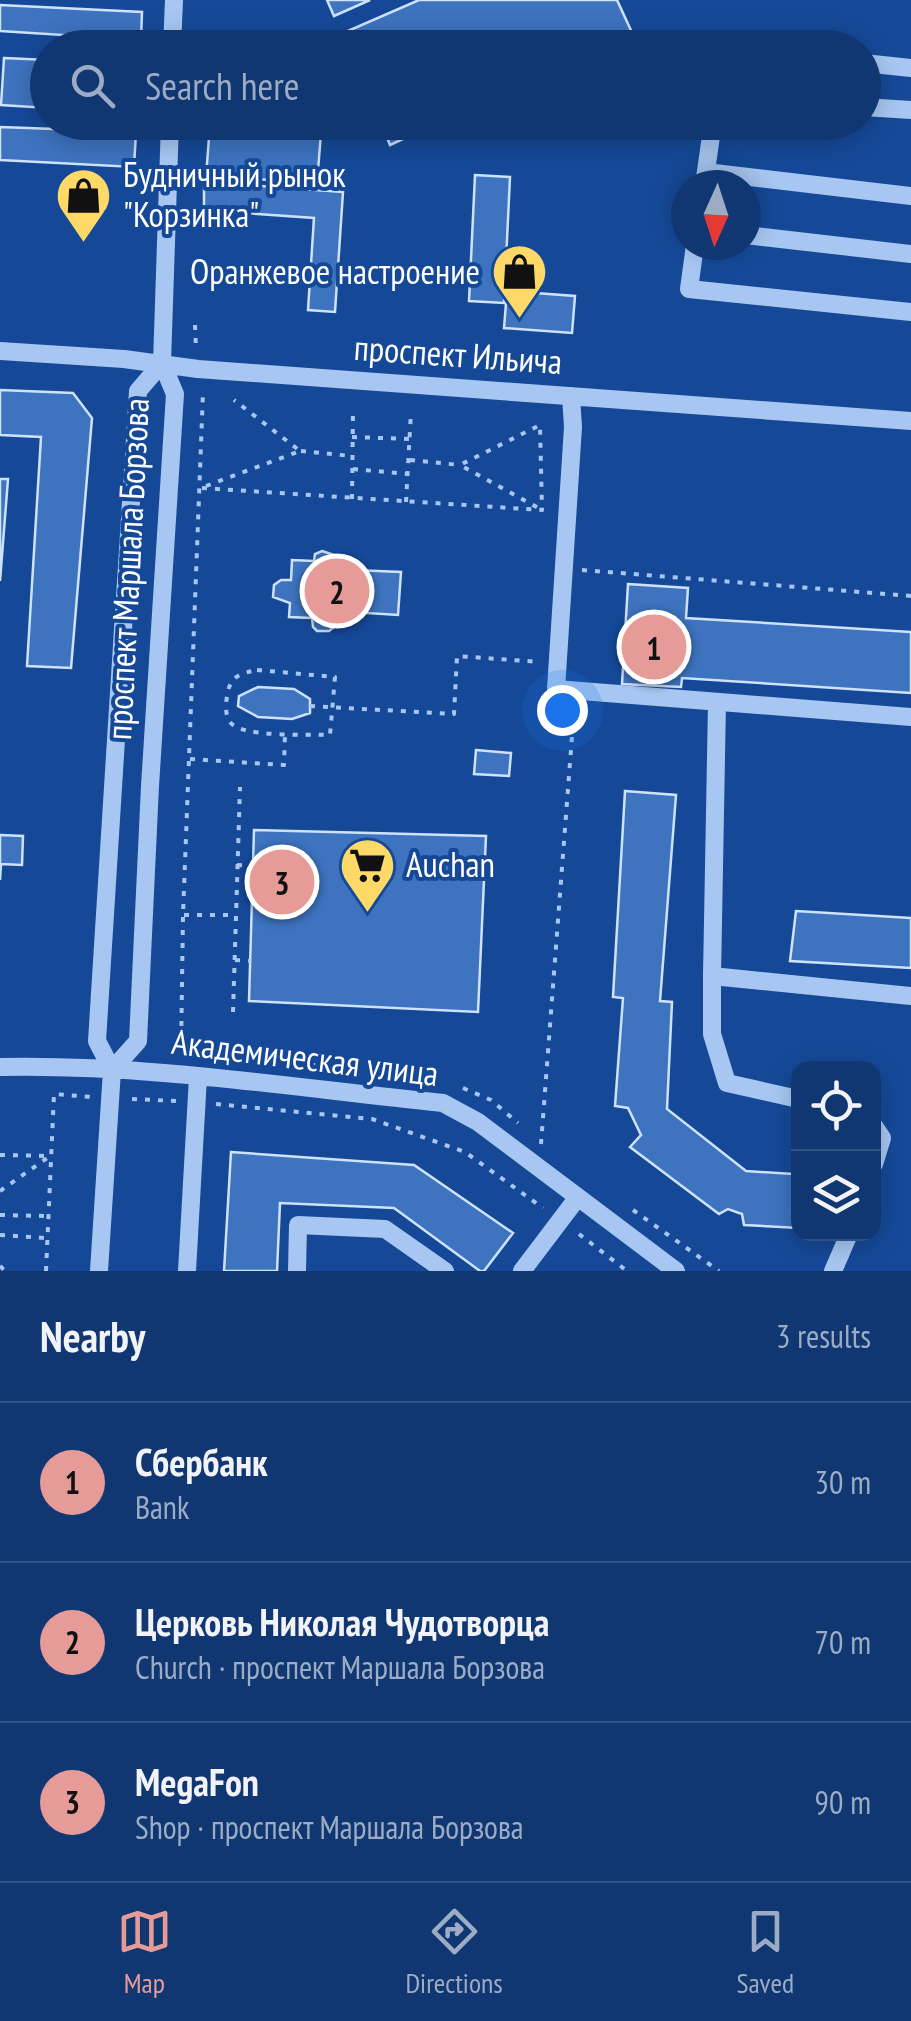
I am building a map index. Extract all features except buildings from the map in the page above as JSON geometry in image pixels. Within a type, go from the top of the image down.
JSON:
[{"type":"street","points":[[173,30],[174,0]]},
{"type":"street","points":[[881,64],[911,68]]},
{"type":"street","points":[[881,108],[911,110]]},
{"type":"street","points":[[162,363],[169,140]]},
{"type":"street","points":[[706,170],[710,140]]},
{"type":"street","points":[[761,184],[911,196]]},
{"type":"street","points":[[761,237],[911,254]]},
{"type":"street","points":[[693,260],[689,290],[911,312]]},
{"type":"street","name":"проспект Ильича","points":[[0,351],[911,421]]},
{"type":"street","name":"проспект Маршала Борзова","points":[[99,1271],[112,1070],[96,1040],[138,391],[162,363],[175,394],[138,1041],[112,1070]]},
{"type":"street","points":[[571,396],[573,427],[556,688],[911,716]]},
{"type":"street","points":[[716,702],[712,1034],[726,1083],[791,1097]]},
{"type":"street","points":[[712,976],[911,996]]},
{"type":"street","name":"Академическая улица","points":[[0,1067],[189,1076],[443,1103],[478,1122],[676,1271]]},
{"type":"street","points":[[187,1271],[189,1076]]},
{"type":"street","points":[[522,1271],[578,1197]]},
{"type":"street","points":[[296,1271],[298,1224],[385,1229],[445,1271]]},
{"type":"street","points":[[833,1271],[846,1241]]},
{"type":"path","points":[[194,325],[204,396],[183,915],[187,1102],[372,1119],[465,1152],[627,1271]]},
{"type":"path","points":[[234,400],[300,451]]},
{"type":"path","points":[[352,499],[353,409]]},
{"type":"path","points":[[406,502],[411,412]]},
{"type":"path","points":[[460,465],[540,425],[542,510]]},
{"type":"path","points":[[352,437],[410,439]]},
{"type":"path","points":[[200,488],[300,451],[352,456]]},
{"type":"path","points":[[409,460],[460,465],[542,510]]},
{"type":"path","points":[[351,468],[408,474]]},
{"type":"path","points":[[200,488],[542,510]]},
{"type":"path","points":[[562,569],[911,596]]},
{"type":"path","points":[[310,706],[454,714],[457,656],[556,662]]},
{"type":"path","points":[[257,670],[335,676],[332,706],[330,734],[253,732],[228,721],[227,697],[230,683],[239,674],[257,670]]},
{"type":"path","points":[[541,1144],[575,702]]},
{"type":"path","points":[[190,759],[284,765],[285,733]]},
{"type":"path","points":[[233,1012],[240,788]]},
{"type":"path","points":[[237,865],[253,866]]},
{"type":"path","points":[[183,915],[235,916]]},
{"type":"path","points":[[234,960],[250,962]]},
{"type":"path","points":[[46,1271],[54,1094]]},
{"type":"path","points":[[0,1154],[50,1156]]},
{"type":"path","points":[[0,1191],[50,1156]]},
{"type":"path","points":[[0,1215],[48,1216]]},
{"type":"path","points":[[0,1235],[47,1238]]},
{"type":"path","points":[[0,1266],[5,1271]]},
{"type":"place","name":"Будничный рынок \"Корзинка\"","points":[[84,244]]},
{"type":"place","name":"Оранжевое настроение","points":[[519,321]]},
{"type":"place","name":"Церковь Николая Чудотворца","points":[[337,591]]},
{"type":"place","name":"Сбербанк","points":[[654,647]]},
{"type":"place","name":"MegaFon","points":[[282,882]]},
{"type":"place","name":"Auchan","points":[[367,914]]}]
